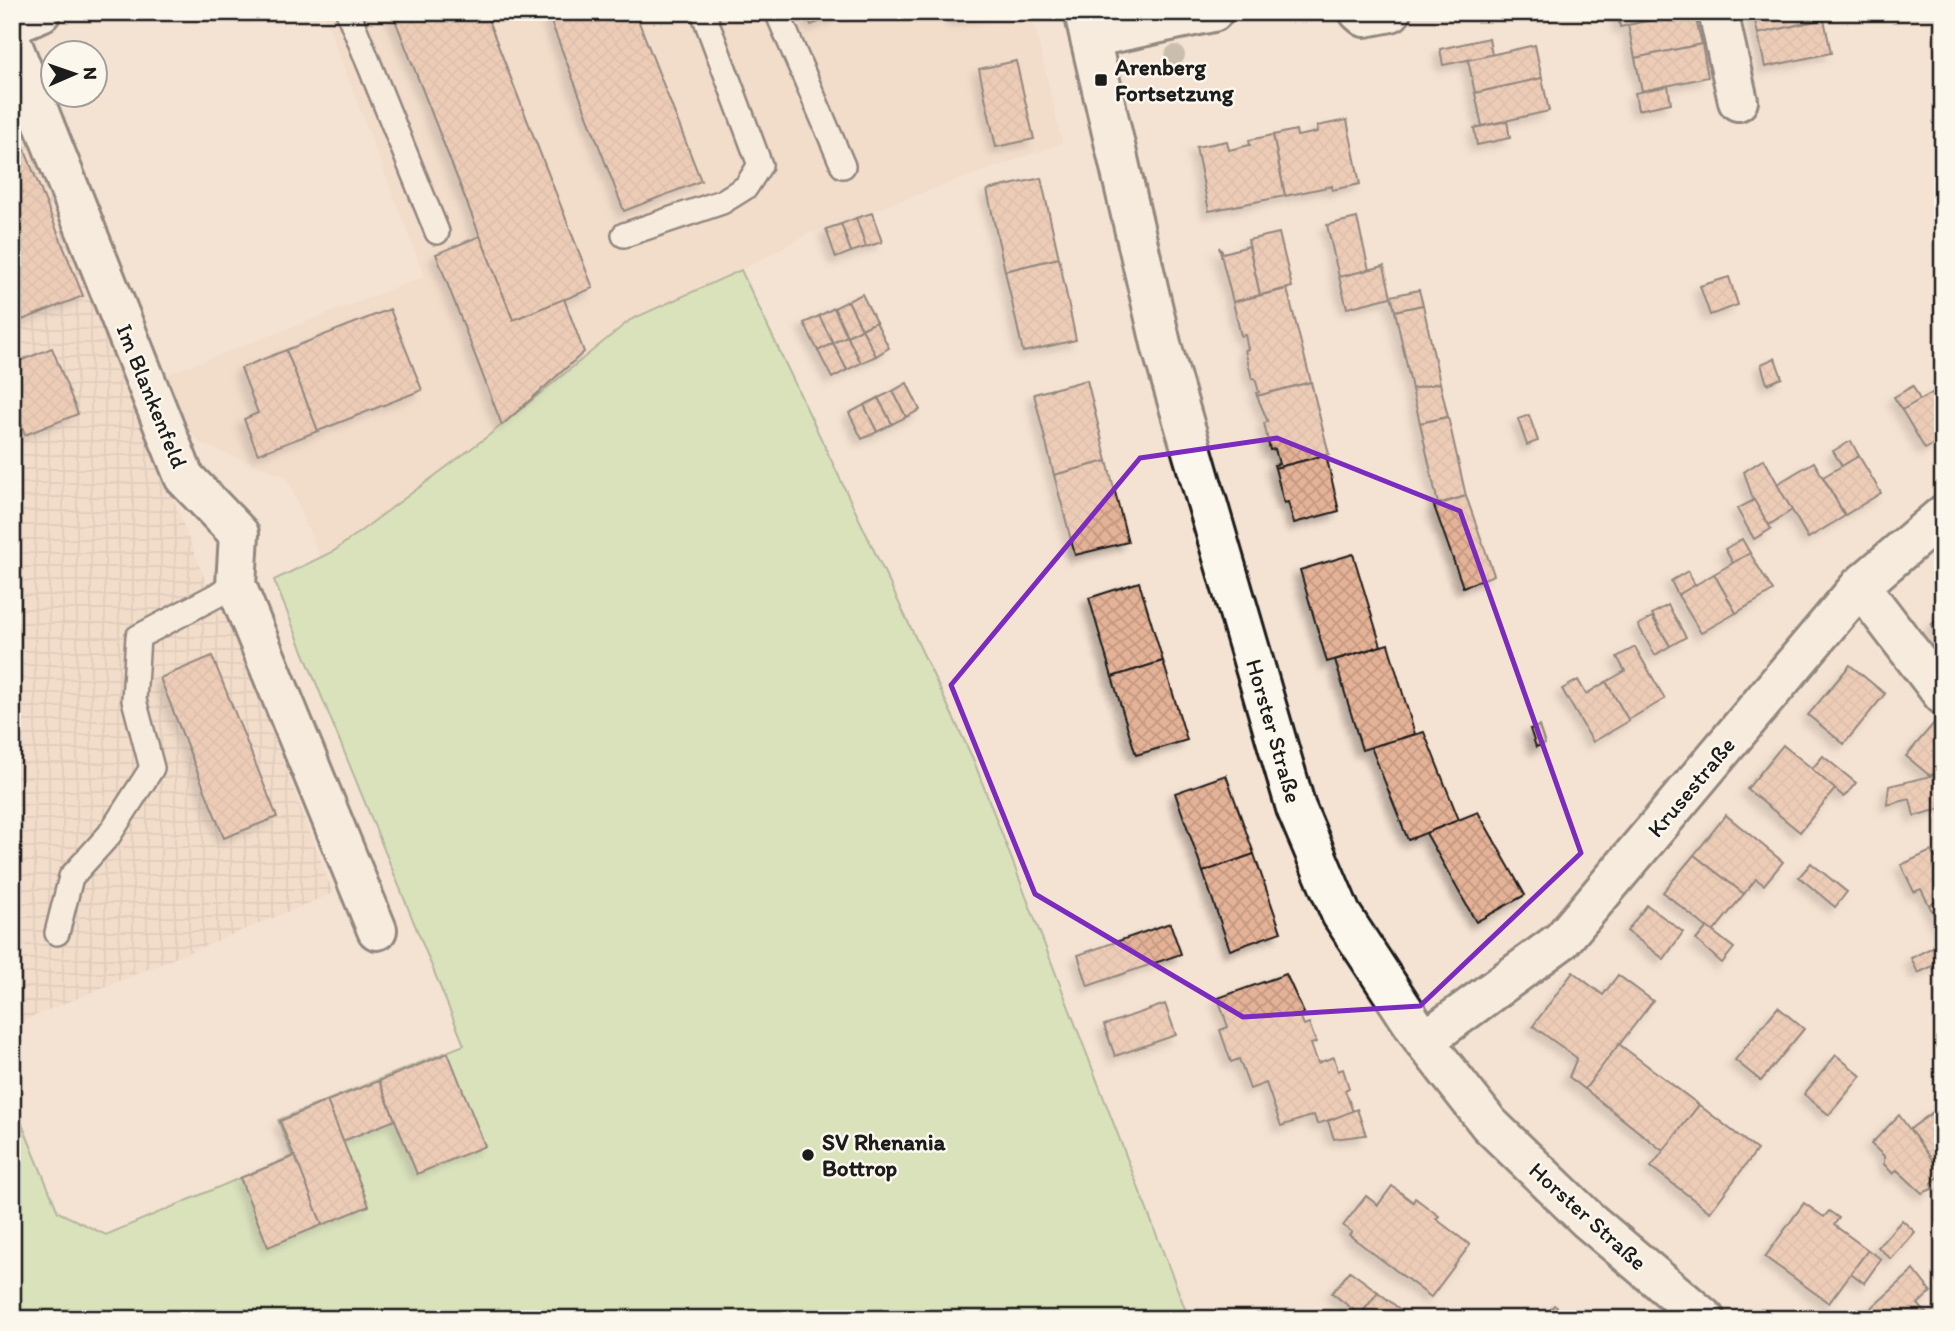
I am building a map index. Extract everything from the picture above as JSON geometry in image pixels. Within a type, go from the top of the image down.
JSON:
[{"type":"street","points":[[12,24],[41,12]]},
{"type":"street","points":[[1087,25],[1213,12]]},
{"type":"street","points":[[1359,12],[1365,18],[1391,12]]},
{"type":"street","points":[[1718,12],[1738,101]]},
{"type":"street","name":"Horster Straße","points":[[1087,25],[1162,348],[1296,808],[1341,914],[1424,1041],[1489,1124],[1588,1220],[1705,1319]]},
{"type":"street","name":"Im Blankenfeld","points":[[12,44],[184,477],[239,534],[236,585],[377,930]]},
{"type":"street","name":"Krusestraße","points":[[1424,1041],[1562,940],[1860,586],[1943,515]]},
{"type":"street","points":[[1860,586],[1943,695]]},
{"type":"lane","points":[[348,12],[437,232]]},
{"type":"lane","points":[[624,235],[722,202],[746,187],[760,165],[703,12]]},
{"type":"lane","points":[[777,12],[843,166]]},
{"type":"lane","points":[[57,933],[71,877],[108,835],[152,768],[134,700],[138,638],[236,585]]},
{"type":"highlighted area","points":[[1277,438],[1460,511],[1581,853],[1420,1006],[1243,1017],[1035,894],[951,685],[1140,458]]},
{"type":"shaded area","points":[[323,12],[1031,12],[1062,143],[809,233],[741,270],[630,320],[488,436],[334,551],[320,557],[287,477],[201,443],[183,423],[164,376],[425,277]]},
{"type":"shaded area","points":[[12,87],[217,611],[225,609],[333,893],[12,1025]]},
{"type":"green space","points":[[741,270],[973,759],[1189,1319],[12,1319],[12,1100],[58,1212],[106,1235],[292,1156],[278,1120],[464,1045],[274,580],[334,551],[488,436],[630,320]]},
{"type":"building","points":[[392,12],[485,12],[593,288],[513,320]]},
{"type":"building","points":[[550,12],[568,12],[552,18]]},
{"type":"building","points":[[568,12],[635,12],[701,181],[624,211],[550,19]]},
{"type":"building","points":[[806,12],[846,12],[811,25]]},
{"type":"building","points":[[951,12],[991,12],[955,20]]},
{"type":"building","points":[[1617,12],[1651,12],[1653,20],[1620,27]]},
{"type":"building","points":[[1694,12],[1702,44],[1635,58],[1628,25]]},
{"type":"building","points":[[1753,12],[1822,12],[1824,19],[1758,34]]},
{"type":"building","points":[[1824,19],[1831,53],[1765,67],[1758,34]]},
{"type":"building","points":[[1489,38],[1492,55],[1443,65],[1440,49]]},
{"type":"building","points":[[1702,44],[1708,77],[1642,91],[1635,58]]},
{"type":"building","points":[[1535,45],[1542,78],[1475,93],[1468,60]]},
{"type":"building","points":[[1016,61],[1034,139],[996,147],[979,69]]},
{"type":"building","points":[[1542,78],[1549,111],[1482,126],[1475,93]]},
{"type":"building","points":[[1668,86],[1671,103],[1638,110],[1635,93]]},
{"type":"building","points":[[12,118],[83,296],[12,324]]},
{"type":"building","points":[[1347,120],[1360,184],[1332,190],[1332,186],[1285,196],[1273,135],[1296,130],[1297,136],[1318,132],[1317,126]]},
{"type":"building","points":[[1507,121],[1510,138],[1477,145],[1474,128]]},
{"type":"building","points":[[1273,135],[1285,196],[1209,211],[1196,147],[1227,141],[1229,150],[1250,145],[1249,140]]},
{"type":"building","points":[[1041,178],[1059,258],[1005,271],[987,190]]},
{"type":"building","points":[[872,213],[882,242],[866,247],[856,218]]},
{"type":"building","points":[[856,218],[866,247],[851,252],[841,224]]},
{"type":"building","points":[[1357,218],[1369,270],[1339,277],[1327,225]]},
{"type":"building","points":[[841,224],[851,252],[836,258],[826,229]]},
{"type":"building","points":[[1279,233],[1292,287],[1260,295],[1248,240]]},
{"type":"building","points":[[480,236],[513,320],[564,299],[584,352],[502,425],[436,254]]},
{"type":"building","points":[[1249,246],[1260,295],[1233,302],[1219,247],[1223,253]]},
{"type":"building","points":[[1059,258],[1076,340],[1023,352],[1005,271]]},
{"type":"building","points":[[1384,266],[1391,297],[1347,308],[1339,277]]},
{"type":"building","points":[[1729,277],[1738,305],[1710,315],[1700,286]]},
{"type":"building","points":[[1287,289],[1311,382],[1257,396],[1256,393],[1259,392],[1255,378],[1252,379],[1245,350],[1248,349],[1245,335],[1241,336],[1233,302]]},
{"type":"building","points":[[1419,290],[1423,305],[1395,311],[1391,296]]},
{"type":"building","points":[[862,294],[876,322],[862,329],[848,301]]},
{"type":"building","points":[[848,301],[862,329],[847,336],[834,308]]},
{"type":"building","points":[[1423,305],[1440,383],[1412,389],[1395,311]]},
{"type":"building","points":[[834,308],[847,336],[833,343],[819,316]]},
{"type":"building","points":[[390,309],[422,390],[318,431],[286,350]]},
{"type":"building","points":[[819,316],[833,343],[818,351],[804,323]]},
{"type":"building","points":[[876,322],[889,348],[876,356],[862,329]]},
{"type":"building","points":[[862,329],[876,356],[861,363],[847,336]]},
{"type":"building","points":[[847,336],[861,363],[847,370],[833,343]]},
{"type":"building","points":[[833,343],[847,370],[832,378],[818,351]]},
{"type":"building","points":[[52,348],[78,414],[25,435],[12,398],[12,364]]},
{"type":"building","points":[[286,350],[318,431],[258,454],[244,419],[258,413],[241,368]]},
{"type":"building","points":[[1775,358],[1782,378],[1767,384],[1761,364]]},
{"type":"building","points":[[1087,380],[1107,461],[1054,475],[1034,394]]},
{"type":"building","points":[[1311,382],[1329,454],[1275,468],[1274,465],[1279,464],[1275,449],[1270,450],[1264,423],[1268,422],[1257,396]]},
{"type":"building","points":[[907,383],[920,410],[906,417],[893,391]]},
{"type":"building","points":[[1440,383],[1448,417],[1420,423],[1412,389]]},
{"type":"building","points":[[1913,386],[1920,400],[1902,410],[1894,397]]},
{"type":"building","points":[[1939,389],[1943,395],[1943,439],[1925,449],[1902,410]]},
{"type":"building","points":[[893,391],[906,417],[892,424],[878,398]]},
{"type":"building","points":[[12,398],[20,418],[12,421]]},
{"type":"building","points":[[878,398],[892,424],[877,432],[864,405]]},
{"type":"building","points":[[864,405],[877,432],[862,439],[849,413]]},
{"type":"building","points":[[1529,415],[1538,441],[1527,445],[1518,419]]},
{"type":"building","points":[[1448,417],[1466,496],[1438,504],[1420,423]]},
{"type":"building","points":[[1851,441],[1859,456],[1842,466],[1833,451]]},
{"type":"building","points":[[1326,455],[1339,511],[1294,523],[1288,502],[1284,503],[1275,468]]},
{"type":"building","points":[[1859,456],[1881,493],[1845,515],[1823,477]]},
{"type":"building","points":[[1764,459],[1792,510],[1769,525],[1753,499],[1744,472]]},
{"type":"building","points":[[1107,461],[1128,542],[1075,555],[1054,475]]},
{"type":"building","points":[[1814,462],[1845,516],[1808,538],[1777,484]]},
{"type":"building","points":[[1466,496],[1494,575],[1463,587],[1434,506]]},
{"type":"building","points":[[1754,500],[1771,529],[1754,539],[1737,509]]},
{"type":"building","points":[[1742,539],[1750,553],[1733,563],[1725,549]]},
{"type":"building","points":[[1750,553],[1773,591],[1736,613],[1714,574]]},
{"type":"building","points":[[1353,554],[1381,646],[1327,662],[1300,570]]},
{"type":"building","points":[[1688,571],[1695,585],[1678,595],[1671,581]]},
{"type":"building","points":[[1714,574],[1736,613],[1701,633],[1678,595]]},
{"type":"building","points":[[1139,582],[1163,661],[1112,677],[1089,598]]},
{"type":"building","points":[[1668,605],[1686,637],[1670,646],[1652,614]]},
{"type":"building","points":[[1943,615],[1943,642],[1931,625]]},
{"type":"building","points":[[1652,617],[1670,646],[1655,655],[1638,625]]},
{"type":"building","points":[[1388,644],[1415,734],[1362,750],[1335,660]]},
{"type":"building","points":[[1635,647],[1665,699],[1628,720],[1606,682],[1625,671],[1617,657]]},
{"type":"building","points":[[212,656],[277,817],[224,838],[160,678]]},
{"type":"building","points":[[1163,661],[1187,740],[1136,755],[1112,677]]},
{"type":"building","points":[[1850,665],[1885,694],[1844,744],[1808,715]]},
{"type":"building","points":[[1578,680],[1586,694],[1606,682],[1629,721],[1593,742],[1562,689]]},
{"type":"building","points":[[1934,723],[1943,734],[1943,772],[1929,775],[1906,756]]},
{"type":"building","points":[[1539,726],[1545,744],[1536,747],[1530,729]]},
{"type":"building","points":[[1424,732],[1459,820],[1408,840],[1371,747]]},
{"type":"building","points":[[1783,745],[1836,788],[1800,832],[1747,789]]},
{"type":"building","points":[[1823,756],[1856,783],[1844,797],[1812,769]]},
{"type":"building","points":[[1939,774],[1943,808],[1914,816],[1910,799],[1887,805],[1889,786]]},
{"type":"building","points":[[1226,775],[1254,854],[1203,872],[1175,793]]},
{"type":"building","points":[[1478,812],[1525,895],[1476,922],[1426,833]]},
{"type":"building","points":[[1726,815],[1783,862],[1764,885],[1756,879],[1744,894],[1694,855]]},
{"type":"building","points":[[1931,851],[1935,858],[1943,854],[1943,898],[1929,905],[1921,889],[1914,892],[1901,865]]},
{"type":"building","points":[[1254,854],[1281,932],[1230,950],[1203,872]]},
{"type":"building","points":[[1694,855],[1744,894],[1714,931],[1716,935],[1663,892]]},
{"type":"building","points":[[1811,863],[1847,892],[1835,907],[1799,877]]},
{"type":"building","points":[[1943,898],[1943,933],[1929,905]]},
{"type":"building","points":[[1647,905],[1683,932],[1664,959],[1627,931]]},
{"type":"building","points":[[1170,923],[1181,954],[1088,986],[1078,955]]},
{"type":"building","points":[[1707,927],[1734,948],[1722,963],[1696,940]]},
{"type":"building","points":[[1943,942],[1943,961],[1918,973],[1911,958]]},
{"type":"building","points":[[1573,972],[1603,995],[1618,975],[1653,1001],[1585,1089],[1569,1077],[1577,1058],[1533,1026]]},
{"type":"building","points":[[1286,974],[1304,1013],[1300,1015],[1304,1025],[1309,1023],[1316,1042],[1311,1044],[1318,1063],[1334,1057],[1338,1071],[1343,1069],[1349,1088],[1345,1090],[1353,1112],[1317,1124],[1314,1115],[1281,1126],[1266,1083],[1250,1089],[1239,1059],[1231,1062],[1220,1030],[1228,1027],[1218,998]]},
{"type":"building","points":[[1165,1004],[1176,1035],[1115,1056],[1104,1025]]},
{"type":"building","points":[[1778,1007],[1804,1029],[1761,1081],[1735,1060]]},
{"type":"building","points":[[1619,1044],[1699,1105],[1663,1151],[1585,1089]]},
{"type":"building","points":[[448,1053],[485,1146],[417,1174],[379,1081]]},
{"type":"building","points":[[1836,1055],[1861,1076],[1829,1115],[1804,1094]]},
{"type":"building","points":[[379,1081],[395,1120],[343,1141],[327,1101]]},
{"type":"building","points":[[327,1101],[369,1206],[322,1225],[280,1121]]},
{"type":"building","points":[[1699,1105],[1757,1150],[1710,1212],[1651,1167]]},
{"type":"building","points":[[1941,1106],[1943,1109],[1943,1175],[1909,1130]]},
{"type":"building","points":[[1357,1109],[1366,1135],[1334,1139],[1328,1121]]},
{"type":"building","points":[[1899,1115],[1942,1173],[1932,1183],[1932,1189],[1922,1193],[1897,1170],[1893,1174],[1884,1164],[1884,1156],[1871,1144]]},
{"type":"building","points":[[295,1156],[322,1225],[268,1247],[240,1178]]},
{"type":"building","points":[[1392,1186],[1413,1202],[1415,1198],[1439,1216],[1436,1219],[1470,1245],[1431,1297],[1349,1235],[1352,1232],[1343,1226],[1366,1196],[1378,1205]]},
{"type":"building","points":[[1804,1203],[1824,1217],[1829,1211],[1839,1218],[1834,1225],[1868,1250],[1829,1303],[1765,1257]]},
{"type":"building","points":[[1902,1220],[1915,1232],[1891,1259],[1878,1247]]},
{"type":"building","points":[[1868,1250],[1881,1259],[1864,1283],[1851,1273]]},
{"type":"building","points":[[1914,1270],[1931,1292],[1918,1304],[1931,1319],[1859,1319]]},
{"type":"building","points":[[1350,1271],[1378,1292],[1360,1315],[1332,1293]]},
{"type":"building","points":[[1378,1292],[1406,1314],[1402,1319],[1372,1319],[1363,1312]]},
{"type":"building","points":[[1554,1305],[1572,1319],[1544,1319]]},
{"type":"building","points":[[1363,1312],[1372,1319],[1357,1319]]},
{"type":"place","name":"Arenberg Fortsetzung","points":[[1101,80]]},
{"type":"place","name":"SV Rhenania Bottrop","points":[[808,1155]]}]
